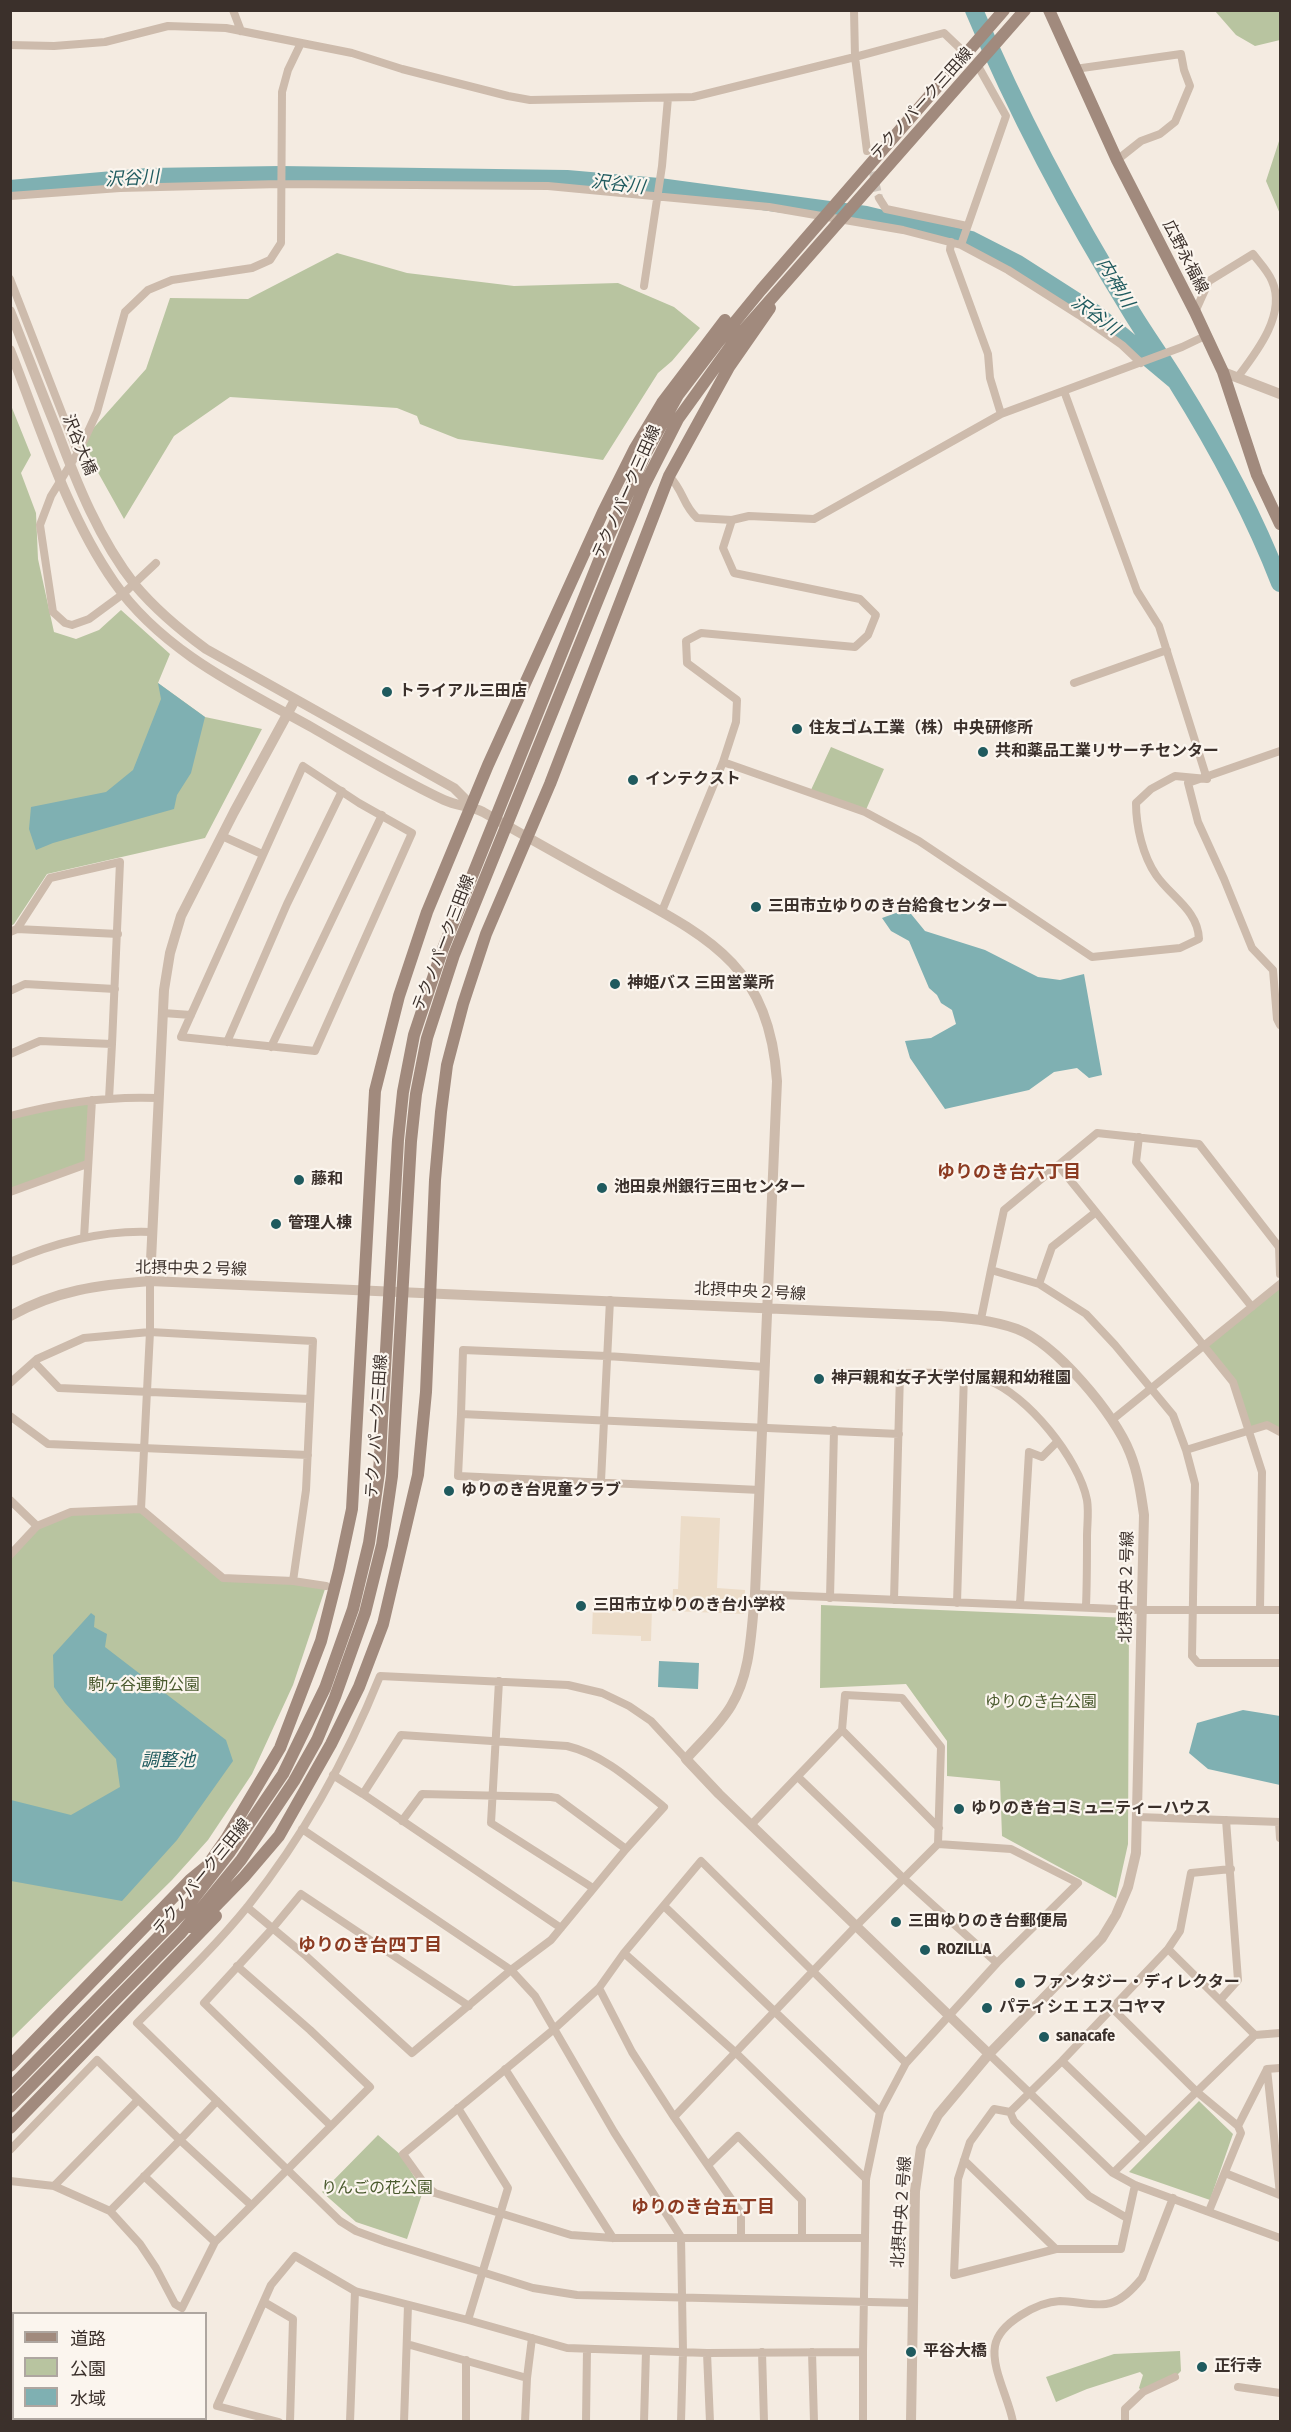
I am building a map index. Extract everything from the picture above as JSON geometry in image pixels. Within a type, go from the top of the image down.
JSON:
[{"type":"main road","name":"テクノパーク三田線","points":[[16,2086],[181,1933],[241,1860],[294,1782],[317,1740],[351,1656],[365,1613],[382,1545],[392,1476],[411,1141],[416,1094],[427,1038],[454,955],[644,486],[678,418],[735,340],[1025,10]]},
{"type":"main road","name":"広野永福線","points":[[1050,10],[1117,160],[1195,312],[1222,372],[1257,475],[1281,524]]},
{"type":"main road","name":"テクノパーク三田線","points":[[10,2107],[16,2086],[184,1911],[231,1852],[294,1753],[329,1679],[353,1609],[369,1543],[376,1497],[384,1420],[398,1140],[403,1092],[414,1035],[442,951],[604,549],[647,451],[678,395],[761,290],[1003,12]]},
{"type":"main road","points":[[181,1933],[204,1918],[244,1877],[279,1836],[331,1744],[359,1687],[383,1624],[418,1475],[426,1392],[432,1294],[435,1180],[441,1113],[447,1065],[463,1004],[523,835],[594,673],[669,476],[729,367],[790,277]]},
{"type":"main road","points":[[147,1949],[157,1928],[226,1839],[280,1748],[321,1641],[352,1509],[375,1091],[399,996],[427,912],[477,809],[598,523],[635,448],[662,403],[706,342],[745,296],[761,290]]},
{"type":"main road","points":[[10,2066],[190,1880],[207,1866]]},
{"type":"main road","points":[[10,2128],[226,1905],[244,1877]]},
{"type":"main road","points":[[10,2117],[17,2109],[16,2086]]},
{"type":"street","points":[[233,10],[241,31]]},
{"type":"street","points":[[854,10],[855,57],[867,151]]},
{"type":"street","points":[[10,45],[54,46],[105,42],[168,27],[226,28],[352,53],[402,69],[530,100],[693,97],[944,33],[970,49]]},
{"type":"street","points":[[156,563],[123,594],[88,620],[72,625],[65,623],[53,612],[40,525],[51,496],[78,454],[97,412],[125,312],[148,290],[172,280],[252,268],[270,260],[281,243],[282,92],[288,70],[301,43]]},
{"type":"street","points":[[1075,69],[1181,54],[1190,86],[1175,122],[1160,134],[1141,141],[1117,160]]},
{"type":"street","points":[[961,245],[1006,116],[982,61]]},
{"type":"street","points":[[644,286],[658,197],[668,98]]},
{"type":"street","points":[[10,196],[120,188],[280,184],[548,186],[770,207],[903,230],[961,245],[1008,270],[1080,315],[1122,345],[1141,363]]},
{"type":"street","points":[[879,198],[886,209],[967,226]]},
{"type":"street","points":[[951,242],[950,250],[988,354],[990,378],[1001,414]]},
{"type":"street","points":[[1195,312],[1209,281],[1253,254],[1272,281],[1277,302],[1270,326],[1237,378]]},
{"type":"street","points":[[10,279],[78,454]]},
{"type":"street","name":"沢谷大橋","points":[[10,311],[84,497],[105,541],[134,583],[177,628],[206,649],[454,788],[477,809]]},
{"type":"street","points":[[669,476],[679,486],[688,509],[697,518],[732,520],[749,516],[814,519],[1001,414],[1141,363],[1205,336]]},
{"type":"street","name":"沢谷大橋","points":[[10,350],[88,540],[123,594],[170,642],[201,665],[447,802],[477,809]]},
{"type":"street","points":[[1222,372],[1281,394]]},
{"type":"street","points":[[1064,390],[1137,591],[1159,626],[1206,779]]},
{"type":"street","points":[[662,911],[723,762],[735,722],[737,700],[687,663],[686,641],[701,633],[855,647],[868,634],[876,615],[860,599],[734,573],[723,548],[732,520]]},
{"type":"street","points":[[1074,683],[1167,650]]},
{"type":"street","points":[[141,1509],[150,1332],[151,1232],[163,1013],[170,953],[181,916],[295,700]]},
{"type":"street","points":[[1281,751],[1206,779],[1188,783],[1198,822],[1252,948],[1273,970],[1277,1019],[1281,1025]]},
{"type":"street","points":[[723,762],[872,816],[919,841],[1092,957],[1179,948],[1199,939],[1199,930],[1194,916],[1158,878],[1148,862],[1136,816],[1136,803],[1151,789],[1175,776],[1206,779]]},
{"type":"street","points":[[303,766],[382,816],[412,833],[315,1052],[181,1037],[303,766]]},
{"type":"street","points":[[227,1042],[287,904],[342,791]]},
{"type":"street","points":[[477,809],[662,911],[708,939],[750,985],[763,1012],[775,1052],[777,1100],[766,1308],[763,1427],[755,1594],[748,1661],[741,1686],[732,1705],[686,1759]]},
{"type":"street","points":[[271,1047],[382,816]]},
{"type":"street","points":[[222,836],[262,854]]},
{"type":"street","points":[[14,930],[50,878],[120,862],[116,989],[109,1099]]},
{"type":"street","points":[[14,930],[118,934]]},
{"type":"street","points":[[10,992],[25,984],[116,989]]},
{"type":"street","points":[[163,1013],[191,1015]]},
{"type":"street","points":[[10,1054],[40,1041],[112,1044]]},
{"type":"street","points":[[11,1115],[92,1100],[158,1098]]},
{"type":"street","points":[[84,1238],[92,1100]]},
{"type":"street","points":[[981,1319],[1004,1210],[1097,1133],[1199,1144],[1279,1248],[1281,1274]]},
{"type":"street","points":[[1139,1137],[1136,1162],[1252,1307]]},
{"type":"street","points":[[10,1192],[87,1164]]},
{"type":"street","points":[[1058,1165],[1233,1382],[1262,1472],[1260,1610]]},
{"type":"street","points":[[1039,1284],[1052,1247],[1096,1212]]},
{"type":"street","points":[[10,1262],[33,1252],[84,1238],[151,1232]]},
{"type":"street","points":[[991,1270],[1039,1284],[1086,1314],[1115,1344],[1173,1415],[1195,1484],[1192,1656],[1198,1663],[1281,1663]]},
{"type":"street","name":"北摂中央２号線","points":[[10,1316],[62,1293],[104,1285],[150,1281],[610,1300],[981,1319],[1018,1330],[1038,1341],[1076,1376],[1112,1420],[1130,1451],[1140,1483],[1144,1515],[1137,1853],[1128,1887],[1116,1915],[1102,1938],[989,2054],[938,2115],[921,2148],[915,2191],[910,2421]]},
{"type":"street","points":[[1112,1420],[1281,1284]]},
{"type":"street","points":[[601,1481],[610,1300]]},
{"type":"street","points":[[10,1383],[34,1362],[84,1338],[150,1332],[313,1341],[306,1490],[293,1581]]},
{"type":"street","points":[[760,1490],[458,1476],[463,1350],[607,1356],[765,1367]]},
{"type":"street","points":[[34,1362],[59,1388],[310,1399]]},
{"type":"street","points":[[894,1600],[900,1373],[964,1374],[988,1380],[1012,1393],[1036,1415],[1076,1468],[1088,1504],[1086,1606]]},
{"type":"street","points":[[957,1603],[964,1374]]},
{"type":"street","points":[[461,1414],[899,1434]]},
{"type":"street","points":[[10,1416],[48,1444],[145,1450],[308,1455]]},
{"type":"street","points":[[1186,1450],[1267,1425],[1281,1432]]},
{"type":"street","points":[[830,1598],[834,1430]]},
{"type":"street","points":[[1020,1604],[1029,1452],[1042,1457],[1057,1442]]},
{"type":"street","points":[[10,1500],[37,1526]]},
{"type":"street","points":[[10,1555],[37,1526],[71,1512],[141,1509],[223,1578],[293,1581],[326,1586]]},
{"type":"street","points":[[755,1594],[1141,1610],[1193,1608],[1281,1610]]},
{"type":"street","points":[[912,2303],[577,2295],[534,2288],[356,2231],[340,2221],[137,2023],[216,1942],[247,1907],[276,1868],[302,1829],[358,1731],[380,1676],[567,1685],[602,1693],[629,1706],[651,1721],[751,1825],[1113,2173],[1135,2185],[1281,2238]]},
{"type":"street","points":[[499,1682],[491,1823],[593,1888]]},
{"type":"street","points":[[674,2117],[813,1970],[938,1844],[941,1747],[902,1698],[845,1695],[842,1730],[751,1825]]},
{"type":"street","points":[[842,1730],[939,1828]]},
{"type":"street","points":[[247,1907],[412,2053],[511,1970],[551,1940],[626,1848],[664,1807],[609,1764],[587,1750],[496,1739],[401,1735],[363,1794]]},
{"type":"street","points":[[333,1775],[561,1928]]},
{"type":"street","points":[[798,1777],[903,1878],[997,1963]]},
{"type":"street","points":[[402,1821],[422,1794],[556,1798],[626,1848]]},
{"type":"street","points":[[1138,1817],[1280,1822],[1281,1838]]},
{"type":"street","points":[[1221,2000],[1238,1980],[1226,1820]]},
{"type":"street","points":[[302,1829],[511,1970],[535,1996],[614,2132],[681,2238],[683,2299],[681,2421]]},
{"type":"street","points":[[863,2421],[863,2238],[866,2179],[880,2112],[906,2062],[997,1963],[1078,1883],[1011,1849],[938,1844]]},
{"type":"street","points":[[863,2238],[613,2238],[571,2235],[435,2193],[426,2186],[403,2154],[554,2030],[599,1988],[624,1953],[701,1861],[906,2062]]},
{"type":"street","points":[[1010,2112],[1062,2061],[1168,1949],[1180,1931],[1191,1873],[1231,1869]]},
{"type":"street","points":[[331,2126],[204,2004],[272,1929],[300,1894],[469,2006]]},
{"type":"street","points":[[664,1906],[880,2112]]},
{"type":"street","points":[[1168,1949],[1255,2035]]},
{"type":"street","points":[[624,1953],[735,2052],[866,2179]]},
{"type":"street","points":[[10,2181],[54,2186],[110,2211],[140,2244],[175,2304],[182,2308],[215,2242],[370,2087],[237,1966]]},
{"type":"street","points":[[599,1988],[632,2052],[741,2213],[741,2237]]},
{"type":"street","points":[[1112,2008],[1197,2092],[1238,2126],[1241,2133],[1209,2211]]},
{"type":"street","points":[[1113,2173],[1255,2035],[1281,2033]]},
{"type":"street","points":[[10,2150],[97,2060],[251,2205]]},
{"type":"street","points":[[1062,2061],[1145,2140]]},
{"type":"street","points":[[1268,2069],[1281,2068]]},
{"type":"street","points":[[505,2069],[613,2238]]},
{"type":"street","points":[[1238,2126],[1268,2069]]},
{"type":"street","points":[[1225,2173],[1280,2194],[1268,2069]]},
{"type":"street","points":[[54,2186],[138,2100]]},
{"type":"street","points":[[110,2211],[217,2101]]},
{"type":"street","points":[[458,2108],[508,2188],[468,2320]]},
{"type":"street","points":[[1010,2112],[994,2109],[970,2142],[958,2179],[954,2274],[1056,2249],[1121,2249],[1135,2185]]},
{"type":"street","points":[[1010,2112],[1014,2121],[1089,2196],[1127,2218]]},
{"type":"street","points":[[708,2165],[738,2136],[802,2199],[802,2238]]},
{"type":"street","points":[[964,2160],[1056,2249]]},
{"type":"street","points":[[144,2176],[215,2242]]},
{"type":"street","points":[[1013,2421],[995,2359],[998,2336],[1024,2312],[1041,2306],[1058,2301],[1107,2304],[1125,2296],[1142,2278],[1173,2198]]},
{"type":"street","points":[[279,2421],[217,2406],[271,2285],[295,2256],[355,2290],[567,2348],[707,2353],[863,2352]]},
{"type":"street","points":[[350,2421],[355,2290]]},
{"type":"street","points":[[264,2302],[293,2319],[290,2421]]},
{"type":"street","points":[[404,2421],[408,2305]]},
{"type":"street","points":[[525,2421],[532,2338]]},
{"type":"street","points":[[407,2344],[527,2378]]},
{"type":"street","points":[[586,2421],[587,2349]]},
{"type":"street","points":[[644,2421],[646,2351]]},
{"type":"street","points":[[762,2352],[764,2421]]},
{"type":"street","points":[[812,2352],[814,2421]]},
{"type":"street","points":[[707,2353],[710,2421]]},
{"type":"street","points":[[466,2360],[466,2421]]},
{"type":"street","points":[[1125,2421],[1125,2409],[1143,2392],[1175,2377]]},
{"type":"street","points":[[1238,2387],[1281,2394]]},
{"type":"green space","points":[[1215,11],[1280,11],[1280,40],[1255,46],[1236,35]]},
{"type":"green space","points":[[1280,138],[1280,214],[1266,181]]},
{"type":"green space","points":[[337,253],[407,273],[514,286],[618,283],[674,307],[700,328],[672,361],[658,373],[603,460],[458,439],[420,424],[417,416],[397,408],[230,397],[174,436],[124,519],[81,442],[146,369],[170,298],[248,299]]},
{"type":"green space","points":[[10,403],[31,455],[21,473],[36,513],[38,559],[54,632],[76,639],[99,630],[121,610],[170,654],[158,683],[205,717],[262,729],[205,838],[47,874],[11,926]]},
{"type":"green space","points":[[831,747],[884,769],[865,812],[810,792]]},
{"type":"green space","points":[[92,1100],[87,1164],[11,1192],[11,1116]]},
{"type":"green space","points":[[1280,1284],[1280,1432],[1267,1425],[1249,1431],[1233,1382],[1205,1345]]},
{"type":"green space","name":"駒ヶ谷運動公園","points":[[141,1509],[223,1578],[326,1586],[293,1685],[252,1774],[208,1840],[172,1880],[11,2039],[11,1555],[37,1526],[71,1512]]},
{"type":"green space","name":"ゆりのき台公園","points":[[821,1605],[1129,1618],[1128,1844],[1116,1898],[1002,1836],[1000,1781],[947,1776],[947,1741],[906,1684],[820,1688]]},
{"type":"green space","points":[[1199,2101],[1233,2134],[1210,2200],[1129,2172]]},
{"type":"green space","name":"りんごの花公園","points":[[378,2135],[401,2155],[423,2191],[407,2239],[356,2222],[322,2192]]},
{"type":"green space","points":[[1180,2351],[1181,2371],[1175,2377],[1143,2392],[1139,2388],[1143,2375],[1140,2372],[1087,2389],[1056,2402],[1046,2377],[1114,2354]]},
{"type":"shaded area","points":[[681,1516],[720,1518],[717,1588],[745,1590],[744,1614],[672,1611],[673,1589],[678,1589]]},
{"type":"shaded area","points":[[593,1605],[652,1608],[651,1641],[641,1641],[641,1636],[592,1634]]},
{"type":"water","points":[[158,683],[205,717],[191,773],[177,795],[174,809],[53,843],[36,850],[29,829],[31,807],[106,792],[133,770],[161,699]]},
{"type":"water","points":[[907,909],[925,931],[985,950],[1038,977],[1060,980],[1084,974],[1102,1075],[1089,1078],[1077,1068],[1054,1072],[1029,1090],[945,1109],[910,1058],[905,1041],[931,1038],[956,1024],[952,1010],[941,1003],[937,995],[929,988],[909,941],[891,931],[882,918]]},
{"type":"water","name":"調整池","points":[[91,1613],[95,1616],[94,1627],[107,1634],[105,1647],[226,1740],[233,1761],[177,1840],[122,1901],[11,1881],[11,1800],[71,1815],[120,1787],[116,1759],[65,1703],[54,1687],[53,1655]]},
{"type":"water","points":[[659,1661],[699,1663],[698,1689],[658,1687]]},
{"type":"water","points":[[1243,1710],[1280,1716],[1280,1785],[1208,1769],[1189,1753],[1197,1723]]},
{"type":"water","points":[[10,2341],[12,2342],[12,2420],[71,2420],[11,2421]]},
{"type":"waterway","name":"内神川","points":[[974,10],[1009,88],[1067,202],[1219,455],[1246,505],[1280,583]]},
{"type":"waterway","name":"沢谷川","points":[[10,189],[148,177],[280,175],[567,179],[659,187],[866,215],[971,240],[1018,264],[1096,314],[1176,381]]},
{"type":"tunnel","points":[[870,160],[879,198]]},
{"type":"place","name":"トライアル三田店","points":[[387,692]]},
{"type":"place","name":"住友ゴム工業（株）中央研修所","points":[[797,729]]},
{"type":"place","name":"共和薬品工業リサーチセンター","points":[[983,752]]},
{"type":"place","name":"インテクスト","points":[[633,780]]},
{"type":"place","name":"三田市立ゆりのき台給食センター","points":[[756,907]]},
{"type":"place","name":"神姫バス 三田営業所","points":[[615,984]]},
{"type":"place","name":"藤和","points":[[299,1180]]},
{"type":"place","name":"池田泉州銀行三田センター","points":[[602,1188]]},
{"type":"place","name":"管理人棟","points":[[276,1224]]},
{"type":"place","name":"神戸親和女子大学付属親和幼稚園","points":[[819,1379]]},
{"type":"place","name":"ゆりのき台児童クラブ","points":[[449,1491]]},
{"type":"place","name":"三田市立ゆりのき台小学校","points":[[581,1606]]},
{"type":"place","name":"ゆりのき台コミュニティーハウス","points":[[959,1809]]},
{"type":"place","name":"三田ゆりのき台郵便局","points":[[896,1922]]},
{"type":"place","name":"ROZILLA","points":[[925,1950]]},
{"type":"place","name":"ファンタジー・ディレクター","points":[[1020,1983]]},
{"type":"place","name":"パティシエ エス コヤマ","points":[[987,2008]]},
{"type":"place","name":"sanacafe","points":[[1044,2037]]},
{"type":"place","name":"平谷大橋","points":[[911,2352]]},
{"type":"place","name":"正行寺","points":[[1202,2367]]},
{"type":"district","name":"ゆりのき台六丁目","points":[[1009,1173]]},
{"type":"district","name":"ゆりのき台四丁目","points":[[370,1946]]},
{"type":"district","name":"ゆりのき台五丁目","points":[[703,2208]]}]
